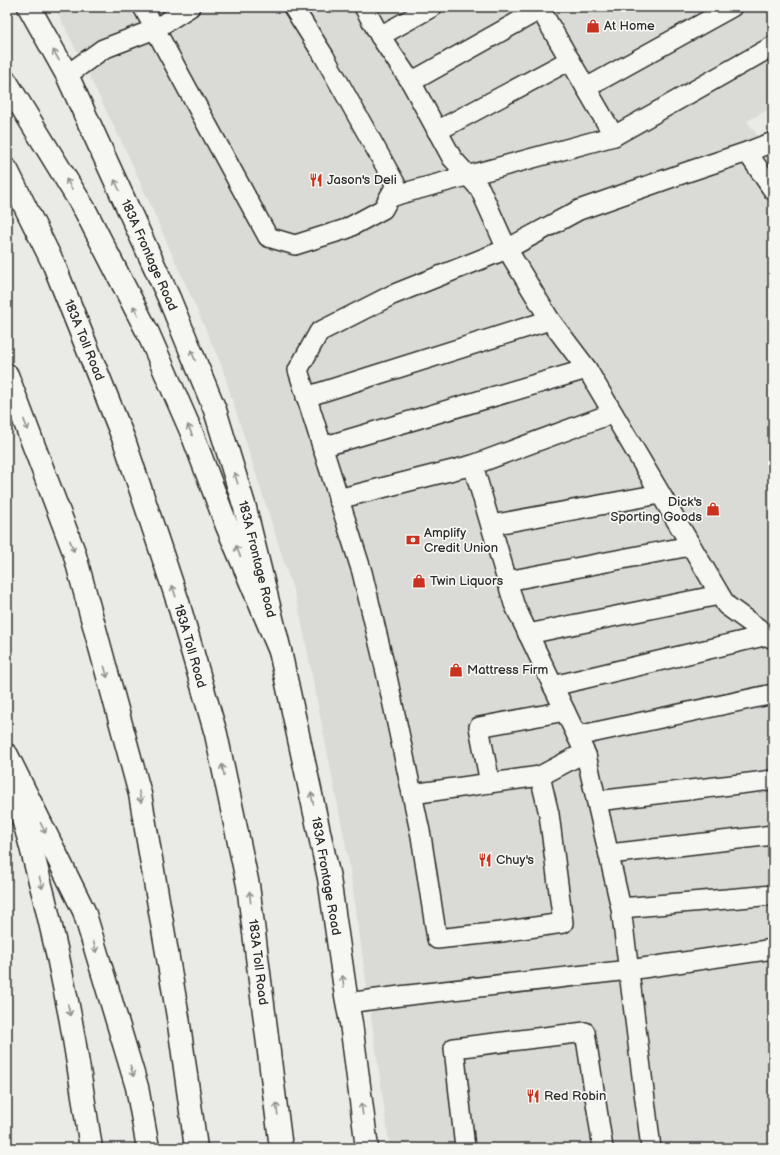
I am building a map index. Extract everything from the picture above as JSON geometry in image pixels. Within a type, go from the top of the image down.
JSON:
[{"type":"main road","name":"183A Frontage Road","points":[[29,7],[67,75],[169,298],[216,410],[245,508],[280,651],[329,878],[351,1023],[367,1148]]},
{"type":"main road","points":[[7,83],[85,210],[148,333],[191,431],[227,526],[280,651]]},
{"type":"main road","name":"183A Toll Road","points":[[7,170],[54,265],[124,440],[178,602],[216,734],[248,885],[281,1148]]},
{"type":"main road","points":[[7,375],[74,552],[140,794],[178,1017],[196,1148]]},
{"type":"main road","points":[[7,755],[84,911],[136,1087],[148,1148]]},
{"type":"main road","points":[[7,765],[23,817],[50,921],[70,1016],[91,1148]]},
{"type":"street","points":[[143,7],[268,237],[295,245],[346,229],[383,210],[396,185],[324,56],[293,7]]},
{"type":"street","points":[[67,75],[103,50],[155,29],[190,7]]},
{"type":"street","points":[[364,7],[380,36],[411,82],[452,158],[480,189],[507,249],[550,320],[587,369],[719,595],[726,605],[770,637]]},
{"type":"street","points":[[380,36],[432,7]]},
{"type":"street","points":[[586,88],[732,7]]},
{"type":"street","points":[[411,82],[540,8],[614,136]]},
{"type":"street","points":[[389,198],[614,136],[773,46]]},
{"type":"street","points":[[437,131],[570,60]]},
{"type":"street","points":[[540,776],[549,814],[563,923],[437,939],[421,836],[386,672],[362,572],[298,370],[319,332],[392,295],[507,249],[579,210],[773,142]]},
{"type":"street","points":[[747,152],[773,190]]},
{"type":"street","points":[[306,397],[550,320]]},
{"type":"street","points":[[322,447],[587,369]]},
{"type":"street","points":[[338,499],[473,465],[613,413]]},
{"type":"street","points":[[473,465],[514,604],[586,755],[622,908],[646,1148]]},
{"type":"street","points":[[491,525],[660,494]]},
{"type":"street","points":[[507,582],[690,546]]},
{"type":"street","points":[[528,634],[719,595]]},
{"type":"street","points":[[553,686],[770,637]]},
{"type":"street","points":[[577,736],[773,694]]},
{"type":"street","points":[[490,783],[479,727],[565,711]]},
{"type":"street","points":[[412,794],[540,776],[574,758],[586,755]]},
{"type":"street","points":[[597,801],[773,780]]},
{"type":"street","points":[[609,854],[773,835]]},
{"type":"street","points":[[622,908],[773,895]]},
{"type":"street","points":[[347,1003],[629,970],[773,949]]},
{"type":"street","points":[[465,1148],[454,1048],[585,1032],[603,1148]]},
{"type":"shaded area","points":[[55,7],[773,7],[773,107],[747,121],[773,157],[773,1148],[390,1148],[349,862],[299,609],[221,364],[129,157]]},
{"type":"place","name":"At Home","points":[[593,26]]},
{"type":"place","name":"Jason's Deli","points":[[316,180]]},
{"type":"place","name":"Dick's Sporting Goods","points":[[713,509]]},
{"type":"place","name":"Amplify Credit Union","points":[[413,540]]},
{"type":"place","name":"Twin Liquors","points":[[419,581]]},
{"type":"place","name":"Mattress Firm","points":[[456,670]]},
{"type":"place","name":"Chuy's","points":[[485,860]]},
{"type":"place","name":"Red Robin","points":[[533,1096]]}]
